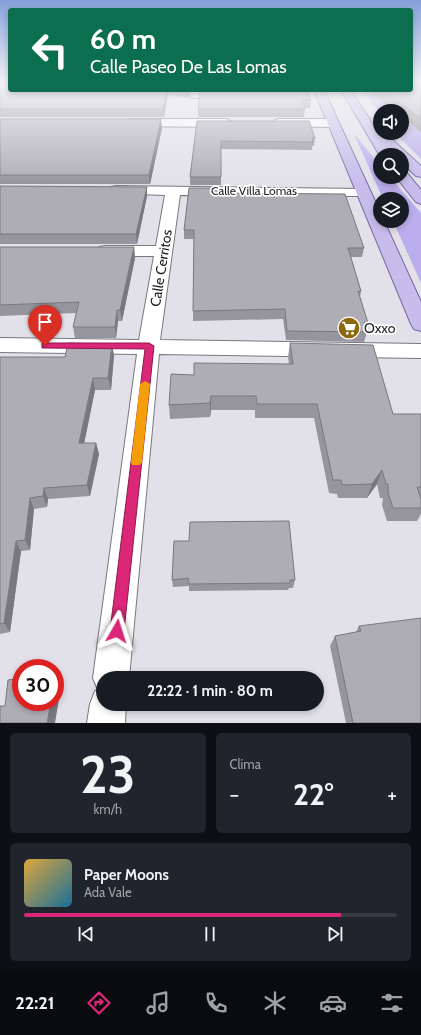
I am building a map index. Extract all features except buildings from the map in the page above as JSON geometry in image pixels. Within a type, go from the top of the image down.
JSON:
[{"type":"main road","points":[[330,116],[421,324]]},
{"type":"main road","points":[[363,116],[382,148]]},
{"type":"main road","points":[[370,127],[421,173]]},
{"type":"main road","points":[[409,184],[421,199]]},
{"type":"street","points":[[119,123],[238,123]]},
{"type":"street","points":[[270,123],[333,123]]},
{"type":"street","name":"Calle Villa Lomas","points":[[99,190],[363,192]]},
{"type":"street","name":"Calle Cerritos","points":[[112,671],[149,346],[173,190]]},
{"type":"street","points":[[86,251],[164,251]]},
{"type":"street","points":[[0,345],[421,351]]},
{"type":"street","points":[[106,723],[107,711]]},
{"type":"shaded area","points":[[409,120],[421,129],[421,159],[402,140],[409,140]]},
{"type":"shaded area","points":[[354,134],[373,157],[373,177]]},
{"type":"shaded area","points":[[376,184],[396,184],[403,192],[380,192]]},
{"type":"shaded area","points":[[409,199],[421,213],[421,283],[396,228],[409,228]]},
{"type":"slow traffic","points":[[136,462],[145,384]]},
{"type":"place","name":"Oxxo","points":[[349,328]]},
{"type":"route","points":[[45,346],[149,346],[117,631]]}]
